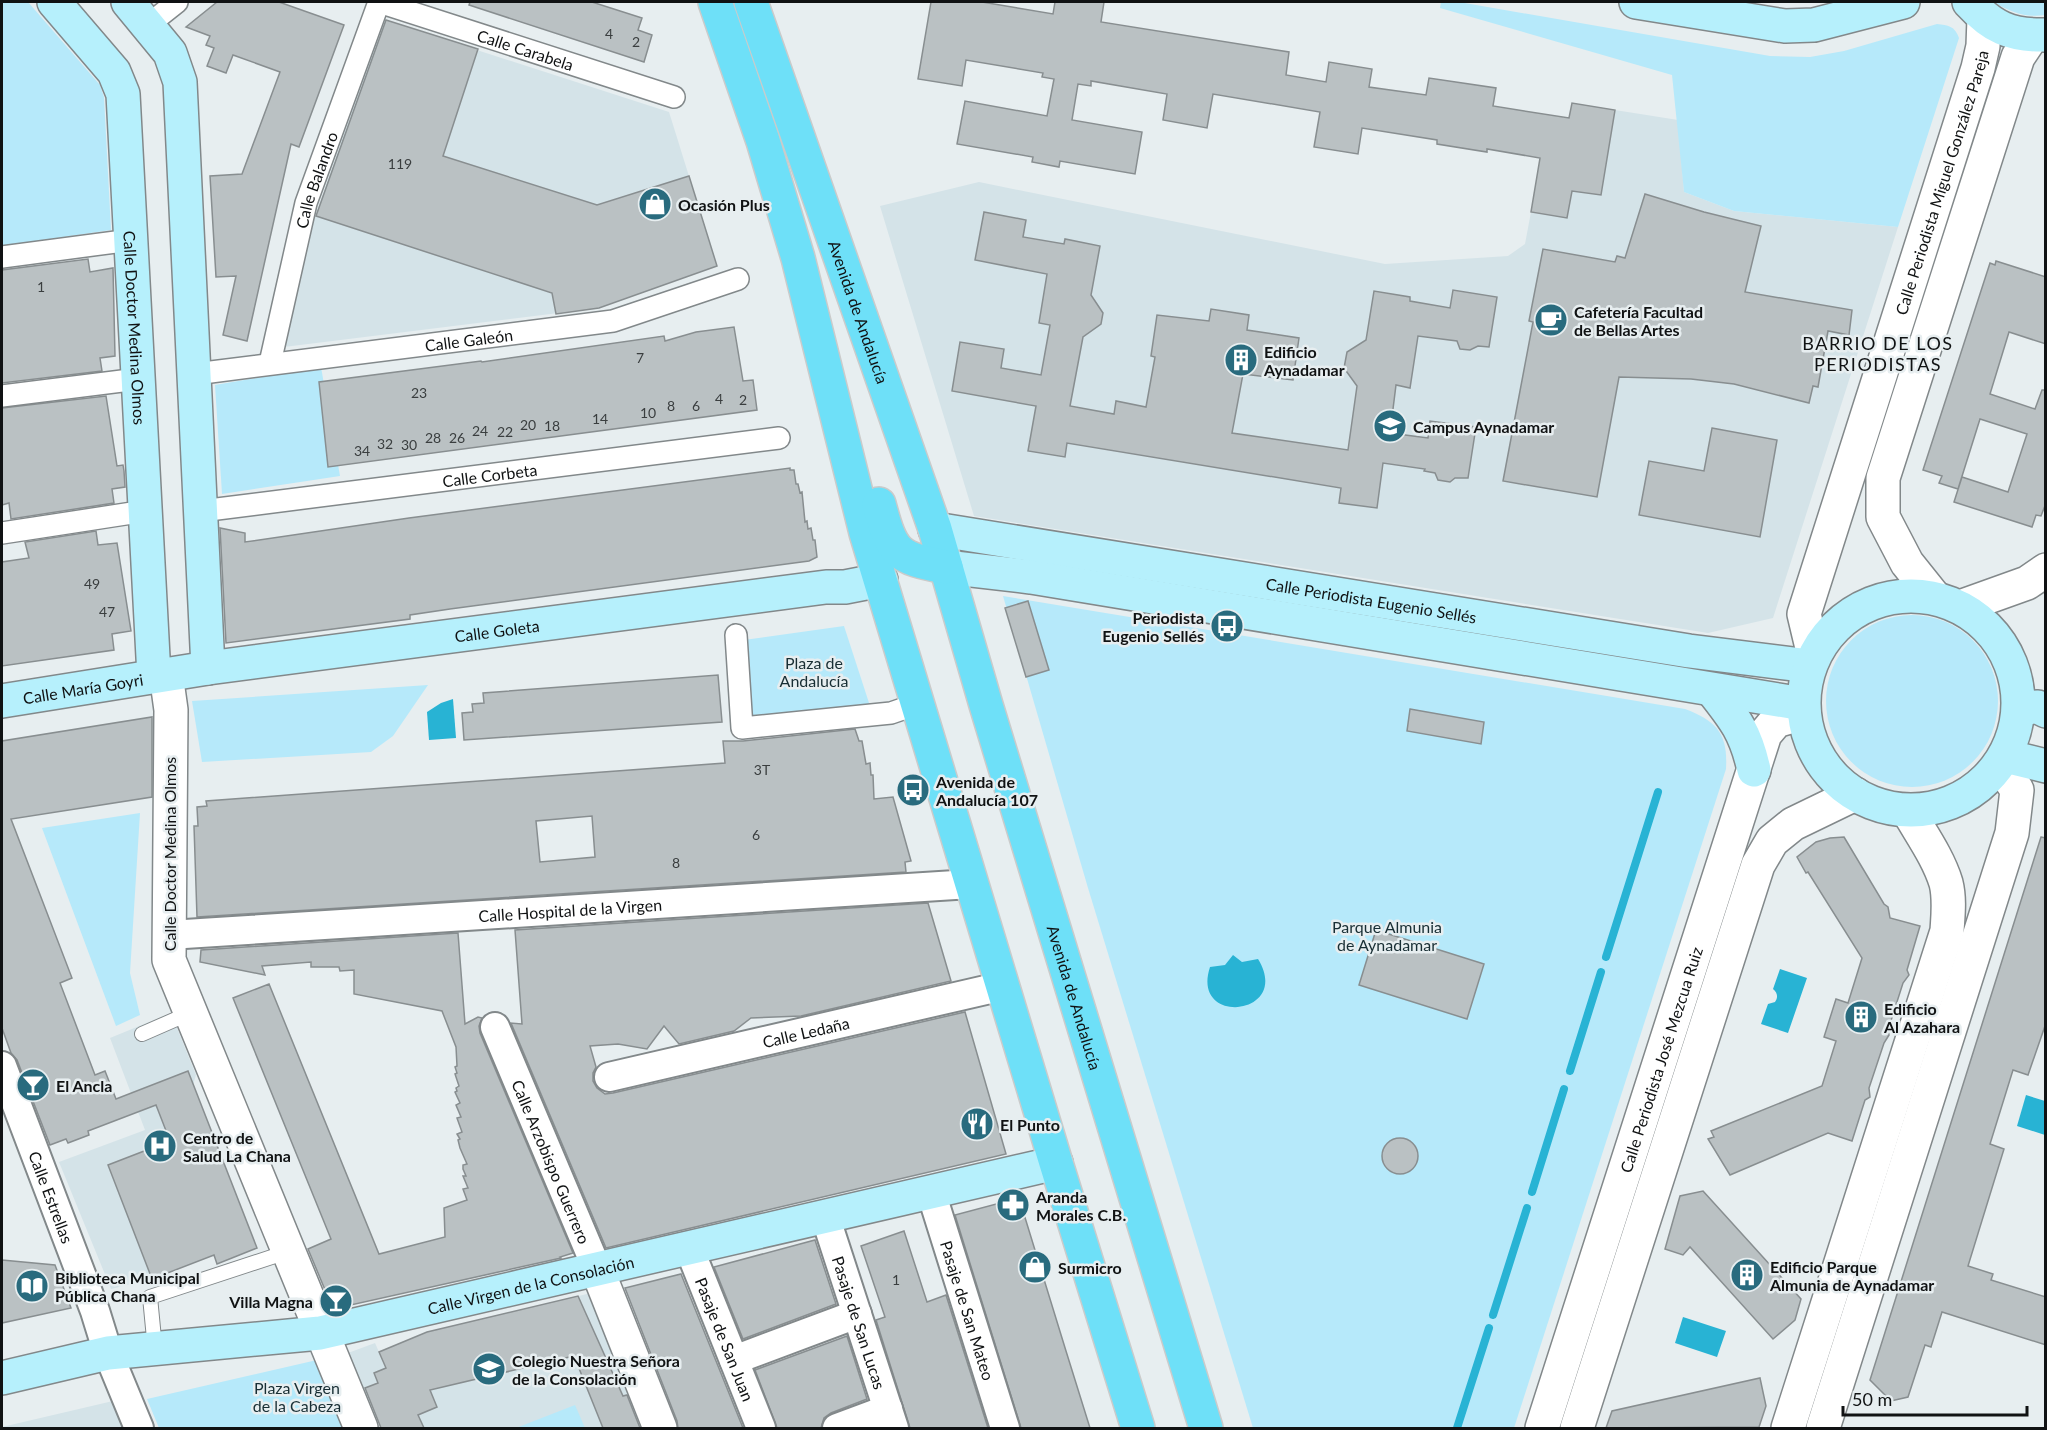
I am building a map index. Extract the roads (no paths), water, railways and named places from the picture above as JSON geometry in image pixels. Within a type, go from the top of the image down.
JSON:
[{"type":"main road","name":"Calle Doctor Medina Olmos","points":[[54,2],[114,72],[123,94],[145,511],[160,675]]},
{"type":"main road","points":[[694,2],[745,88]]},
{"type":"main road","points":[[715,2],[745,88],[798,258],[866,534],[1138,1428]]},
{"type":"main road","name":"Avenida de Andalucía","points":[[751,2],[935,528],[986,705],[1206,1428]]},
{"type":"main road","name":"Avenida de Andalucía","points":[[768,2],[771,59]]},
{"type":"main road","points":[[1636,2],[1785,26],[1814,25],[1903,2]]},
{"type":"main road","points":[[1976,10],[2011,32],[2039,35]]},
{"type":"main road","points":[[138,13],[170,53],[180,82],[208,668]]},
{"type":"main road","points":[[833,402],[868,459],[893,545],[910,559],[946,567]]},
{"type":"main road","name":"Calle Periodista Eugenio Sellés","points":[[935,528],[1689,651],[1812,661]]},
{"type":"main road","name":"Calle Goleta","points":[[826,587],[842,579],[861,557],[866,534]]},
{"type":"main road","points":[[881,580],[946,567]]},
{"type":"main road","name":"Calle Periodista Eugenio Sellés","points":[[946,567],[1031,578],[1712,690],[1804,709]]},
{"type":"main road","name":"Calle Goleta","points":[[160,675],[826,587],[845,587],[881,580]]},
{"type":"main road","points":[[1906,595],[1947,603],[1981,621],[2002,646],[2032,703],[2014,733],[2002,760],[1982,784],[1956,801],[1933,808],[1908,811],[1888,808],[1855,794],[1827,769],[1811,742],[1804,709],[1804,686],[1812,661],[1830,632],[1852,613],[1878,601],[1906,595]]},
{"type":"main road","name":"Calle María Goyri","points":[[2,701],[160,675]]},
{"type":"main road","points":[[1712,690],[1732,714],[1749,743],[1754,770]]},
{"type":"main road","points":[[2002,760],[2046,766]]},
{"type":"main road","name":"Calle Virgen de la Consolación","points":[[2,1378],[108,1353],[320,1333],[1056,1163]]},
{"type":"street","points":[[138,13],[177,2]]},
{"type":"street","name":"Calle Carabela","points":[[379,2],[674,97]]},
{"type":"street","name":"Calle Balandro","points":[[270,363],[306,203],[379,2]]},
{"type":"street","name":"Calle Periodista Miguel González Pareja","points":[[1812,661],[1804,614],[1978,68],[1983,46],[1976,10]]},
{"type":"street","name":"Calle Periodista Miguel González Pareja","points":[[1947,603],[1907,563],[1883,517],[1883,478],[2018,57],[2039,35]]},
{"type":"street","points":[[2,257],[131,240]]},
{"type":"street","name":"Calle Galeón","points":[[195,374],[613,321],[738,279]]},
{"type":"street","points":[[2,396],[138,379]]},
{"type":"street","name":"Calle Corbeta","points":[[201,511],[779,438]]},
{"type":"street","points":[[2,533],[145,511]]},
{"type":"street","points":[[1947,603],[2027,583],[2046,570]]},
{"type":"street","points":[[736,635],[742,728],[891,713],[917,704]]},
{"type":"street","name":"Calle Doctor Medina Olmos","points":[[160,675],[171,710],[169,960],[360,1428]]},
{"type":"street","name":"Calle Periodista José Mezcua Ruiz","points":[[1542,1428],[1765,734],[1776,721],[1804,709]]},
{"type":"street","points":[[1823,1428],[1972,965],[2012,833],[2017,790],[2002,760]]},
{"type":"street","name":"Calle Periodista José Mezcua Ruiz","points":[[1576,1428],[1758,865],[1772,841],[1793,824],[1855,794]]},
{"type":"street","points":[[1788,1428],[1947,931],[1949,905],[1946,884],[1933,853],[1908,811]]},
{"type":"street","name":"Calle Hospital de la Virgen","points":[[169,935],[971,884]]},
{"type":"street","name":"Calle Ledaña","points":[[609,1077],[1003,986]]},
{"type":"street","name":"Calle Arzobispo Guerrero","points":[[495,1027],[597,1269],[660,1428]]},
{"type":"street","name":"Calle Estrellas","points":[[2,1066],[95,1311],[108,1353],[139,1428]]},
{"type":"street","name":"Pasaje de San Mateo","points":[[931,1192],[1005,1428]]},
{"type":"street","name":"Pasaje de San Lucas","points":[[825,1216],[891,1419]]},
{"type":"street","name":"Pasaje de San Juan","points":[[689,1248],[761,1428]]},
{"type":"street","points":[[734,1360],[857,1314]]},
{"type":"street","points":[[837,1428],[891,1419]]},
{"type":"lane","points":[[142,1034],[190,1013]]},
{"type":"lane","points":[[155,1349],[150,1297],[287,1252]]},
{"type":"water","points":[[453,699],[456,738],[429,740],[427,712]]},
{"type":"water","points":[[1233,955],[1242,962],[1258,959],[1265,978],[1262,993],[1253,1002],[1240,1007],[1226,1006],[1214,999],[1208,986],[1210,967],[1225,965]]},
{"type":"water","points":[[1780,969],[1807,978],[1788,1033],[1761,1024],[1768,1004],[1777,999],[1777,994],[1773,989]]},
{"type":"water","points":[[2026,1095],[2045,1101],[2045,1135],[2017,1126]]},
{"type":"water","points":[[1683,1317],[1726,1331],[1717,1357],[1675,1343]]},
{"type":"waterway","points":[[1606,957],[1658,792]]},
{"type":"waterway","points":[[1570,1071],[1601,972]]},
{"type":"waterway","points":[[1532,1192],[1564,1089]]},
{"type":"waterway","points":[[1493,1315],[1527,1208]]},
{"type":"waterway","points":[[1457,1428],[1489,1328]]},
{"type":"place","name":"Ocasión Plus","points":[[655,204]]},
{"type":"place","name":"Cafetería Facultad de Bellas Artes","points":[[1551,320]]},
{"type":"place","name":"Edificio Aynadamar","points":[[1241,360]]},
{"type":"place","name":"Campus Aynadamar","points":[[1390,426]]},
{"type":"place","name":"Periodista Eugenio Sellés","points":[[1227,626]]},
{"type":"place","name":"Avenida de Andalucía 107","points":[[913,790]]},
{"type":"place","name":"Edificio Al Azahara","points":[[1861,1017]]},
{"type":"place","name":"El Ancla","points":[[33,1085]]},
{"type":"place","name":"El Punto","points":[[977,1124]]},
{"type":"place","name":"Centro de Salud La Chana","points":[[160,1146]]},
{"type":"place","name":"Aranda Morales C.B.","points":[[1013,1205]]},
{"type":"place","name":"Surmicro","points":[[1035,1267]]},
{"type":"place","name":"Edificio Parque Almunia de Aynadamar","points":[[1747,1275]]},
{"type":"place","name":"Biblioteca Municipal Pública Chana","points":[[32,1286]]},
{"type":"place","name":"Villa Magna","points":[[336,1301]]},
{"type":"place","name":"Colegio Nuestra Señora de la Consolación","points":[[489,1369]]},
{"type":"district","name":"BARRIO DE LOS PERIODISTAS","points":[[1878,353]]},
{"type":"park label","name":"Plaza de Andalucía","points":[[814,671]]},
{"type":"park label","name":"Parque Almunia de Aynadamar","points":[[1387,935]]},
{"type":"park label","name":"Plaza Virgen de la Cabeza","points":[[297,1396]]}]
